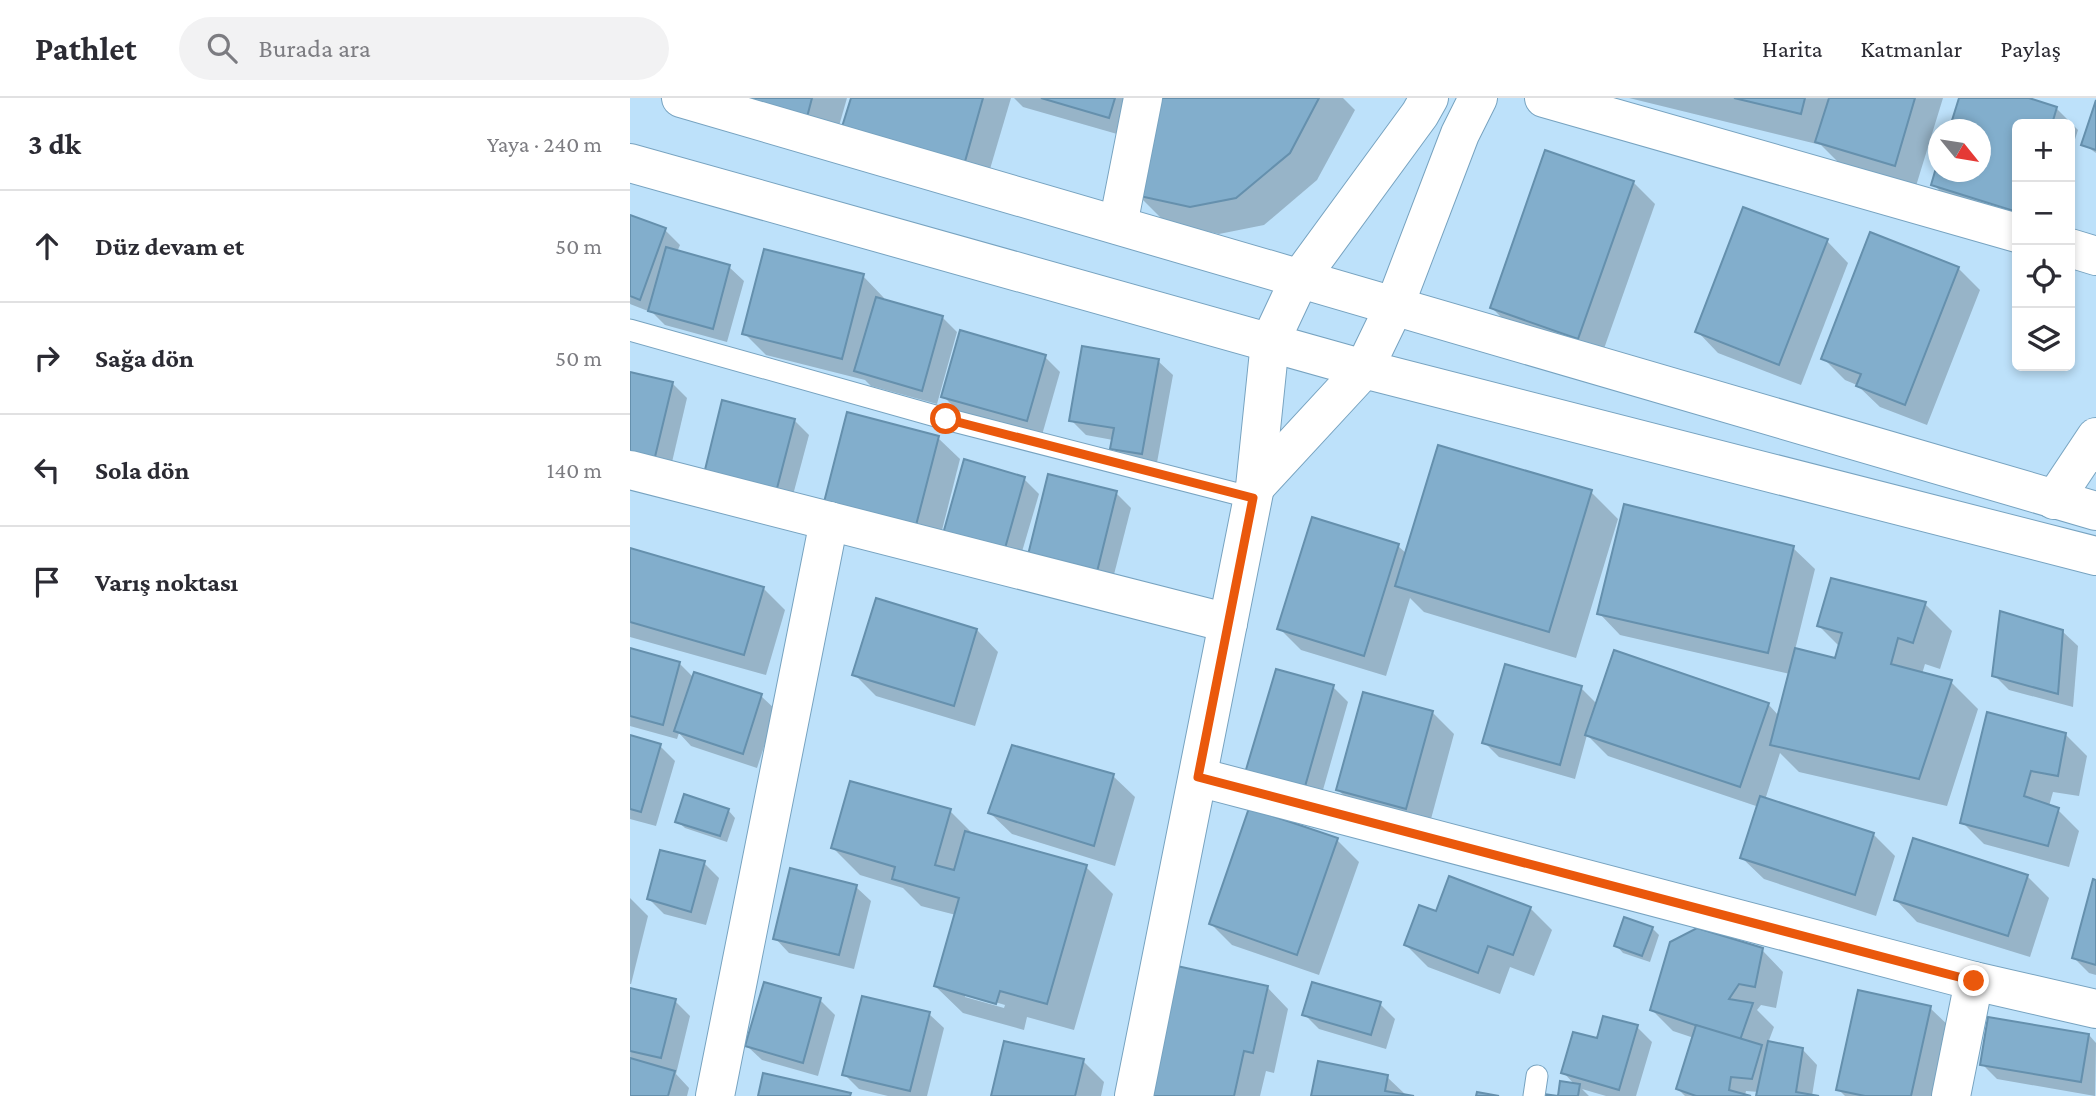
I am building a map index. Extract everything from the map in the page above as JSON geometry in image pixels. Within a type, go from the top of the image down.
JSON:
[{"type":"street","points":[[681,98],[2096,511]]},
{"type":"street","points":[[1118,225],[1143,98]]},
{"type":"street","points":[[1134,1096],[1254,492],[1270,342],[1300,278],[1429,98]]},
{"type":"street","points":[[1254,492],[1364,369],[1394,307],[1460,134],[1478,98]]},
{"type":"street","points":[[1544,98],[2012,232]]},
{"type":"street","points":[[630,163],[1364,369],[2096,556]]},
{"type":"street","points":[[2075,250],[2096,256]]},
{"type":"street","points":[[2054,500],[2096,438]]},
{"type":"street","points":[[630,470],[1228,623]]},
{"type":"street","points":[[715,1096],[829,521]]},
{"type":"street","points":[[1198,777],[1974,981],[2096,1009]]},
{"type":"street","points":[[1951,1096],[1974,981]]},
{"type":"lane","points":[[630,330],[946,419],[1254,492]]},
{"type":"building","points":[[725,98],[812,98],[806,121]]},
{"type":"building","points":[[851,98],[983,98],[964,165],[841,130]]},
{"type":"building","points":[[1041,98],[1115,98],[1109,118]]},
{"type":"building","points":[[1152,98],[1319,98],[1290,153],[1236,198],[1190,207],[1135,195]]},
{"type":"building","points":[[1734,98],[1805,98],[1801,114]]},
{"type":"building","points":[[1829,98],[1915,98],[1895,166],[1815,142]]},
{"type":"building","points":[[1959,98],[2029,98],[2057,107],[2053,119],[2012,119],[2012,210],[1931,185],[1932,182],[1991,182],[1991,119],[1952,119]]},
{"type":"building","points":[[2096,100],[2096,150],[2081,145]]},
{"type":"building","points":[[1545,150],[1634,181],[1578,339],[1490,308]]},
{"type":"building","points":[[1743,207],[1828,239],[1779,365],[1695,332]]},
{"type":"building","points":[[630,215],[666,228],[640,300],[630,296]]},
{"type":"building","points":[[1870,232],[1959,267],[1905,405],[1856,386],[1861,374],[1821,359]]},
{"type":"building","points":[[666,247],[730,265],[713,329],[648,311]]},
{"type":"building","points":[[764,249],[864,274],[842,359],[742,334]]},
{"type":"building","points":[[876,297],[943,316],[922,391],[854,371]]},
{"type":"building","points":[[960,330],[1046,355],[1027,421],[941,397]]},
{"type":"building","points":[[1082,346],[1159,359],[1142,454],[1110,449],[1114,428],[1069,421]]},
{"type":"building","points":[[630,372],[673,382],[654,461],[630,455]]},
{"type":"building","points":[[722,400],[795,419],[775,496],[703,478]]},
{"type":"building","points":[[847,412],[939,436],[914,533],[822,510]]},
{"type":"building","points":[[1438,445],[1592,490],[1549,632],[1395,586]]},
{"type":"building","points":[[964,459],[1025,477],[1002,559],[941,541]]},
{"type":"building","points":[[1048,474],[1117,491],[1095,580],[1026,563]]},
{"type":"building","points":[[1624,504],[1794,546],[1768,653],[1597,614]]},
{"type":"building","points":[[1312,517],[1399,544],[1364,656],[1277,629]]},
{"type":"building","points":[[630,548],[764,587],[744,655],[630,622]]},
{"type":"building","points":[[1831,578],[1926,602],[1913,643],[1898,638],[1891,664],[1952,680],[1919,779],[1770,745],[1795,648],[1835,658],[1842,633],[1817,626]]},
{"type":"building","points":[[876,598],[977,629],[954,706],[852,675]]},
{"type":"building","points":[[2000,611],[2063,630],[2058,694],[1992,676]]},
{"type":"building","points":[[630,648],[680,662],[663,725],[630,716]]},
{"type":"building","points":[[1614,650],[1769,703],[1740,787],[1585,735]]},
{"type":"building","points":[[1505,664],[1582,686],[1560,765],[1482,743]]},
{"type":"building","points":[[1276,669],[1334,685],[1304,790],[1245,773]]},
{"type":"building","points":[[694,672],[762,694],[743,754],[674,731]]},
{"type":"building","points":[[1363,692],[1433,711],[1406,809],[1336,790]]},
{"type":"building","points":[[1987,712],[2066,733],[2058,776],[2031,771],[2024,796],[2059,808],[2048,846],[1960,823]]},
{"type":"building","points":[[630,735],[661,744],[641,812],[630,809]]},
{"type":"building","points":[[1012,745],[1114,774],[1094,846],[988,813]]},
{"type":"building","points":[[850,781],[951,809],[935,865],[954,870],[965,831],[1087,865],[1047,1004],[1000,991],[996,1004],[934,986],[959,898],[892,879],[895,867],[831,848]]},
{"type":"building","points":[[684,794],[729,809],[720,836],[675,822]]},
{"type":"building","points":[[1760,796],[1874,833],[1855,895],[1740,858]]},
{"type":"building","points":[[1249,808],[1338,838],[1297,955],[1209,924]]},
{"type":"building","points":[[1913,838],[2028,875],[2008,936],[1894,900]]},
{"type":"building","points":[[660,850],[705,861],[691,912],[647,899]]},
{"type":"building","points":[[790,868],[857,885],[839,955],[773,939]]},
{"type":"building","points":[[1449,876],[1531,907],[1513,955],[1488,946],[1478,973],[1404,945],[1419,905],[1436,911]]},
{"type":"building","points":[[2093,879],[2096,880],[2096,965],[2072,958]]},
{"type":"building","points":[[1624,917],[1653,927],[1642,956],[1614,946]]},
{"type":"building","points":[[1697,928],[1763,948],[1755,987],[1739,984],[1729,999],[1753,1003],[1740,1040],[1650,1010],[1670,942]]},
{"type":"building","points":[[1177,966],[1268,986],[1253,1053],[1244,1051],[1234,1096],[1148,1096]]},
{"type":"building","points":[[764,982],[821,998],[803,1063],[745,1046]]},
{"type":"building","points":[[1312,982],[1381,1002],[1371,1035],[1302,1015]]},
{"type":"building","points":[[630,988],[676,999],[661,1058],[630,1051]]},
{"type":"building","points":[[1858,990],[1931,1006],[1911,1096],[1865,1096],[1836,1090]]},
{"type":"building","points":[[862,996],[930,1012],[910,1091],[842,1075]]},
{"type":"building","points":[[1603,1016],[1638,1025],[1619,1090],[1561,1073],[1573,1032],[1597,1038]]},
{"type":"building","points":[[1988,1017],[2089,1034],[2081,1082],[1980,1065]]},
{"type":"building","points":[[1696,1025],[1762,1045],[1752,1079],[1731,1077],[1729,1090],[1751,1096],[1696,1096],[1676,1089]]},
{"type":"building","points":[[1004,1041],[1084,1059],[1075,1096],[991,1096]]},
{"type":"building","points":[[1768,1041],[1803,1048],[1796,1092],[1819,1096],[1756,1096]]},
{"type":"building","points":[[630,1058],[675,1071],[668,1096],[630,1096]]},
{"type":"building","points":[[1318,1061],[1388,1075],[1385,1091],[1414,1096],[1311,1096]]},
{"type":"building","points":[[763,1073],[851,1093],[850,1096],[758,1096]]},
{"type":"building","points":[[1560,1081],[1580,1084],[1578,1096],[1558,1096]]},
{"type":"building","points":[[1477,1092],[1499,1096],[1476,1096]]},
{"type":"route","points":[[946,419],[1253,498],[1198,777],[1974,981]]}]
